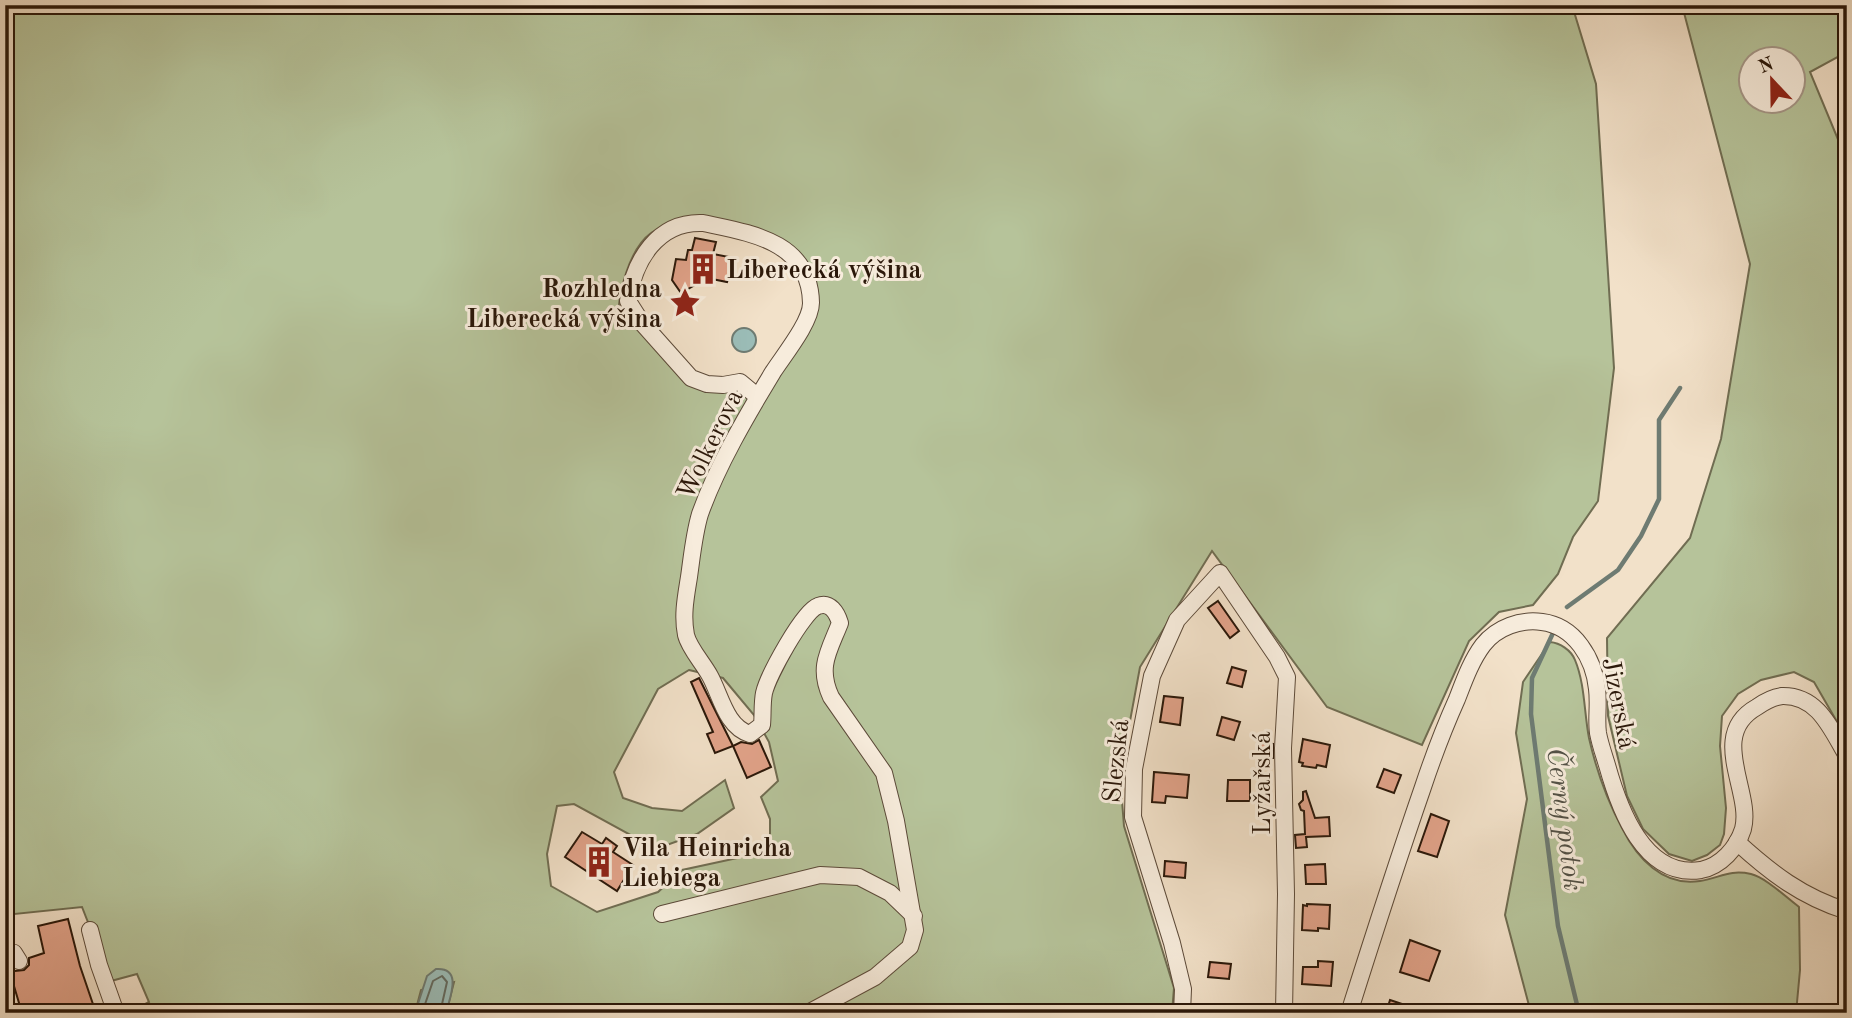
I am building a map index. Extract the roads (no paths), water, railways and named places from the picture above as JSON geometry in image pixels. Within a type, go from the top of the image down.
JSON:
[{"type":"street","name":"Wolkerova","points":[[758,397],[740,382],[707,384],[691,377],[642,323],[628,301],[635,270],[652,243],[675,227],[693,223],[765,237],[792,254],[807,276],[811,305],[806,322],[758,397],[710,489],[699,516],[683,617],[686,638],[719,693],[730,721],[739,731],[750,734],[762,725],[764,694],[769,680],[785,647],[800,625],[817,606],[827,605],[836,612],[840,623],[825,660],[823,671],[826,686],[884,773],[896,821],[915,930],[910,947],[875,977],[808,1013]]},
{"type":"street","name":"Slezská","points":[[1182,1013],[1183,989],[1172,943],[1133,817],[1134,769],[1152,676],[1177,621],[1220,573]]},
{"type":"street","name":"Lyžařská","points":[[1220,573],[1277,657],[1287,677],[1283,748],[1286,894],[1284,1013]]},
{"type":"street","name":"Jizerská","points":[[1349,1013],[1440,737],[1477,655],[1494,634],[1511,624],[1544,622],[1565,630],[1583,647],[1593,667],[1597,688],[1598,733],[1619,804],[1631,829],[1647,849],[1675,869],[1690,872],[1719,864],[1737,842]]},
{"type":"street","points":[[1847,756],[1823,715],[1800,698],[1780,696],[1748,711],[1734,736],[1734,760],[1743,817],[1743,829],[1737,842],[1784,881],[1820,903],[1847,911]]},
{"type":"street","points":[[662,914],[820,874],[859,877],[890,894],[914,916]]},
{"type":"street","points":[[90,930],[116,1013]]},
{"type":"street","points":[[5,1003],[7,1013]]},
{"type":"water","points":[[744,328],[753,331],[756,340],[753,349],[744,352],[735,349],[732,340],[735,331]]},
{"type":"water","points":[[436,969],[450,973],[452,978],[452,992],[446,1013],[415,1013],[427,976]]},
{"type":"waterway","name":"Černý potok","points":[[1567,607],[1618,570],[1641,536],[1659,499],[1659,420],[1680,388]]},
{"type":"waterway","name":"Černý potok","points":[[1553,633],[1532,678],[1531,714],[1558,926],[1579,1013]]},
{"type":"place","name":"Liberecká výšina","points":[[703,269]]},
{"type":"place","name":"Rozhledna Liberecká výšina","points":[[685,303]]},
{"type":"place","name":"Vila Heinricha Liebiega","points":[[599,862]]}]
